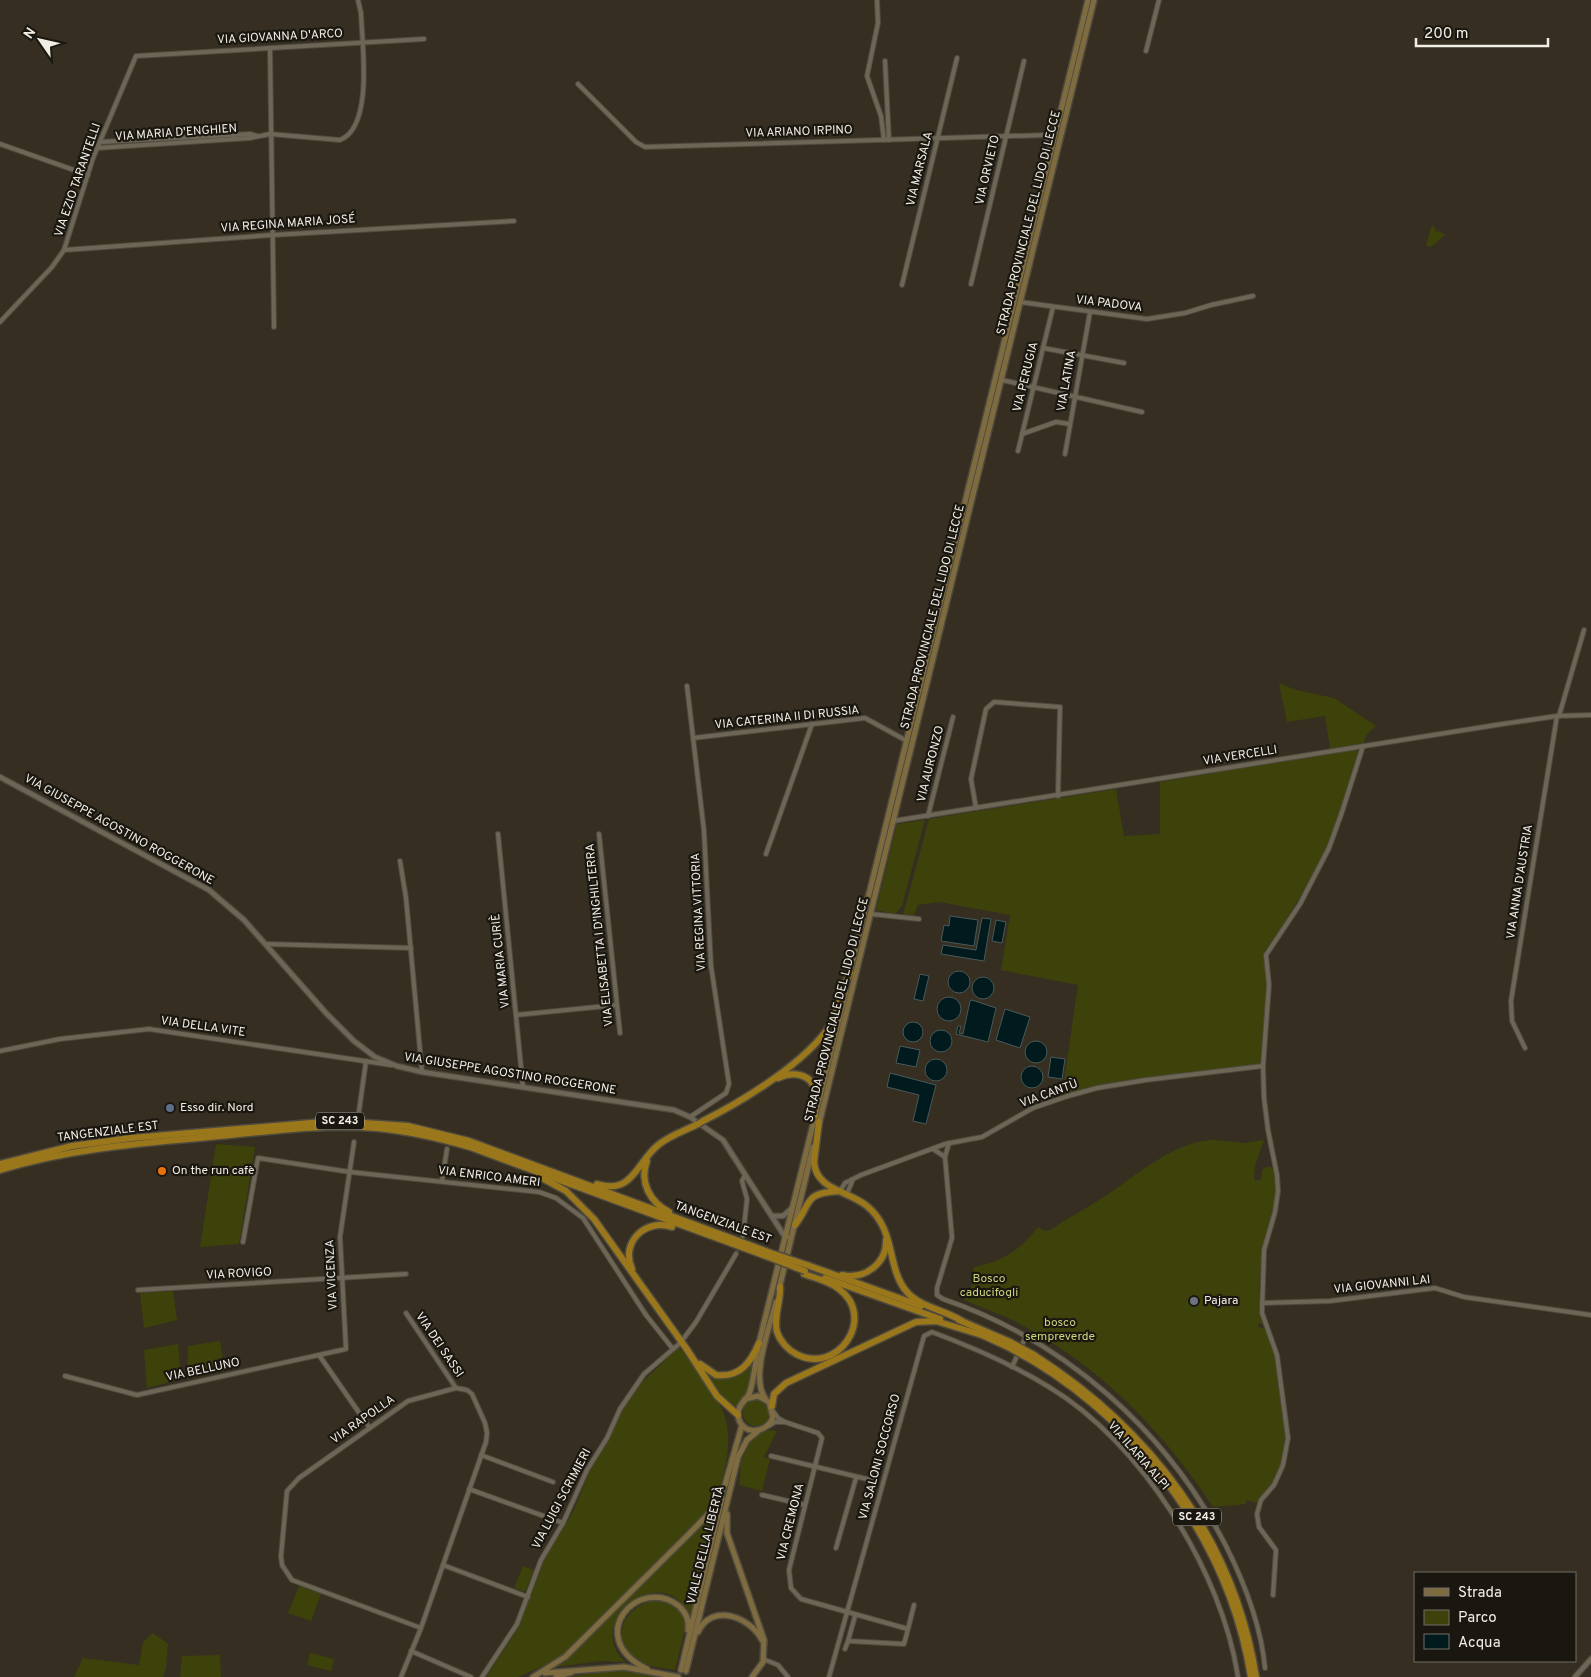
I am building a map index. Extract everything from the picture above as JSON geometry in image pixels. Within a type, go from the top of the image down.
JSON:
[{"type":"highway","points":[[565,1176],[573,1176],[606,1187],[618,1186],[632,1176],[652,1151],[662,1142],[738,1103],[768,1083],[810,1048],[825,1032],[837,1011],[845,982],[850,974]]},
{"type":"highway","points":[[768,1083],[787,1074],[799,1075],[809,1080],[815,1089],[815,1116]]},
{"type":"highway","name":"TANGENZIALE EST","points":[[0,1164],[50,1150],[96,1142],[302,1123],[355,1122],[408,1126],[439,1132],[469,1141],[565,1176],[705,1232]]},
{"type":"highway","points":[[819,1122],[820,1131],[814,1155],[815,1168],[826,1184],[866,1205],[881,1222],[887,1233],[904,1288],[915,1299],[962,1321]]},
{"type":"highway","name":"TANGENZIALE EST","points":[[0,1170],[52,1156],[104,1147],[338,1127],[377,1128],[438,1138],[777,1257]]},
{"type":"highway","points":[[652,1151],[643,1172],[649,1195],[664,1209],[705,1232]]},
{"type":"highway","points":[[514,1164],[528,1173],[558,1186],[584,1208],[686,1348],[717,1396],[738,1415]]},
{"type":"highway","points":[[795,1225],[803,1208],[811,1199],[823,1193],[840,1191]]},
{"type":"highway","points":[[777,1257],[806,1268],[847,1276],[867,1272],[880,1262],[885,1253],[886,1238],[881,1222]]},
{"type":"highway","points":[[640,1283],[631,1267],[629,1255],[634,1238],[643,1229],[653,1225],[663,1225],[705,1232]]},
{"type":"highway","points":[[777,1257],[806,1268],[838,1288],[852,1306],[854,1329],[845,1345],[832,1356],[823,1359],[807,1359],[792,1352],[781,1340],[776,1323],[780,1286]]},
{"type":"highway","name":"SC 243","points":[[806,1268],[962,1321],[1033,1358],[1104,1406],[1151,1453],[1176,1486],[1206,1533],[1232,1588],[1245,1628],[1256,1677]]},
{"type":"highway","name":"SC 243","points":[[806,1268],[1009,1345]]},
{"type":"highway","points":[[771,1405],[774,1394],[786,1383],[916,1322],[936,1321],[985,1336]]},
{"type":"highway","points":[[686,1348],[705,1369],[723,1376],[744,1368],[753,1357],[759,1343]]},
{"type":"highway","name":"SC 243","points":[[1033,1358],[1115,1424],[1148,1458],[1169,1485],[1202,1537],[1226,1586],[1250,1677]]},
{"type":"main road","name":"STRADA PROVINCIALE DEL LIDO DI LECCE","points":[[791,1238],[1002,380],[1015,309],[1020,302],[1019,294],[1059,117],[1088,0]]},
{"type":"main road","name":"STRADA PROVINCIALE DEL LIDO DI LECCE","points":[[785,1237],[907,741],[1094,0]]},
{"type":"main road","points":[[758,1431],[749,1430],[742,1425],[738,1415],[740,1405],[750,1389],[759,1343],[785,1237]]},
{"type":"main road","points":[[767,1427],[772,1420],[771,1405],[760,1388],[760,1370],[791,1238]]},
{"type":"main road","points":[[745,1399],[758,1396],[771,1405]]},
{"type":"main road","name":"VIALE DELLA LIBERTÀ","points":[[684,1670],[726,1483],[742,1425]]},
{"type":"main road","name":"VIALE DELLA LIBERTÀ","points":[[684,1670],[735,1469],[744,1445],[758,1431],[767,1427]]},
{"type":"main road","points":[[735,1469],[727,1517],[728,1533],[760,1626],[764,1648],[763,1659],[752,1677]]},
{"type":"main road","points":[[532,1677],[566,1657],[689,1534],[714,1508],[726,1483]]},
{"type":"main road","points":[[647,1670],[629,1660],[624,1654],[618,1643],[618,1627],[625,1611],[634,1603],[657,1597],[674,1603],[688,1618],[689,1627],[684,1670]]},
{"type":"main road","points":[[684,1670],[701,1627],[714,1617],[735,1616],[746,1621],[758,1634],[764,1648]]},
{"type":"main road","points":[[532,1677],[552,1672],[624,1667],[678,1677]]},
{"type":"main road","points":[[556,1677],[585,1670]]},
{"type":"street","points":[[358,0],[362,43]]},
{"type":"street","points":[[877,0],[878,23],[867,76],[881,116],[884,140]]},
{"type":"street","points":[[1146,52],[1159,0]]},
{"type":"street","name":"VIA GIOVANNA D'ARCO","points":[[136,56],[424,39]]},
{"type":"street","name":"VIA MARIA D'ENGHIEN","points":[[97,148],[250,138],[270,134],[340,140],[350,134],[364,103],[362,43]]},
{"type":"street","points":[[270,48],[274,326]]},
{"type":"street","name":"VIA EZIO TARANTELLI","points":[[0,322],[52,267],[64,250],[97,148],[136,56]]},
{"type":"street","name":"VIA MARSALA","points":[[902,285],[957,58]]},
{"type":"street","points":[[885,61],[890,140]]},
{"type":"street","name":"VIA ORVIETO","points":[[971,284],[1024,61]]},
{"type":"street","name":"VIA ARIANO IRPINO","points":[[578,84],[636,142],[645,147],[1046,135]]},
{"type":"street","points":[[1051,152],[1046,135],[1059,117]]},
{"type":"street","name":"VIA MARIA D'ENGHIEN","points":[[100,142],[250,134],[257,136]]},
{"type":"street","points":[[0,144],[88,175]]},
{"type":"street","name":"VIA REGINA MARIA JOSÉ","points":[[64,250],[273,235],[514,221]]},
{"type":"street","name":"VIA PADOVA","points":[[1020,302],[1147,319],[1185,313],[1211,304],[1254,296]]},
{"type":"street","name":"VIA PERUGIA","points":[[1018,451],[1053,307]]},
{"type":"street","name":"VIA LATINA","points":[[1065,454],[1090,312]]},
{"type":"street","points":[[1043,348],[1124,364]]},
{"type":"street","points":[[1002,380],[1142,412]]},
{"type":"street","points":[[1022,434],[1056,422],[1070,424]]},
{"type":"street","name":"VIA ANNA D'AUSTRIA","points":[[1525,1048],[1512,1021],[1510,1001],[1558,716],[1584,630]]},
{"type":"street","name":"VIA REGINA VITTORIA","points":[[687,686],[704,831],[711,966],[728,1084],[726,1093],[690,1117]]},
{"type":"street","points":[[976,808],[971,779],[986,710],[994,702],[1060,707],[1058,796]]},
{"type":"street","name":"VIA VERCELLI","points":[[893,821],[1558,716],[1591,715]]},
{"type":"street","name":"VIA AURONZO","points":[[928,816],[953,717]]},
{"type":"street","name":"VIA CATERINA II DI RUSSIA","points":[[693,738],[865,718],[907,741]]},
{"type":"street","points":[[766,854],[812,724]]},
{"type":"street","points":[[1274,1595],[1276,1550],[1259,1527],[1257,1514],[1261,1500],[1274,1484],[1281,1471],[1288,1438],[1277,1355],[1264,1323],[1262,1303],[1264,1250],[1276,1212],[1278,1191],[1275,1160],[1268,1130],[1264,1066],[1269,985],[1266,955],[1300,904],[1328,848],[1363,746]]},
{"type":"street","name":"VIA GIUSEPPE AGOSTINO ROGGERONE","points":[[0,776],[209,890],[244,920],[326,1013],[354,1041],[375,1057],[397,1066],[422,1072],[674,1110],[690,1117],[723,1140],[785,1237]]},
{"type":"street","name":"VIA MARIA CURIÈ","points":[[498,834],[523,1087]]},
{"type":"street","name":"VIA ELISABETTA I D'INGHILTERRA","points":[[599,834],[620,1033]]},
{"type":"street","points":[[400,861],[411,948],[422,1072]]},
{"type":"street","points":[[871,914],[919,919]]},
{"type":"street","points":[[266,944],[411,948]]},
{"type":"street","points":[[516,1015],[617,1005]]},
{"type":"street","name":"VIA DELLA VITE","points":[[0,1052],[60,1039],[149,1029],[397,1066]]},
{"type":"street","points":[[359,1111],[366,1061]]},
{"type":"street","name":"VIA CANTÙ","points":[[840,1191],[845,1183],[930,1149],[949,1143],[982,1137],[1033,1108],[1097,1088],[1176,1076],[1264,1066]]},
{"type":"street","name":"VIA VICENZA","points":[[346,1349],[340,1237],[354,1142]]},
{"type":"street","points":[[949,1143],[945,1158],[952,1234],[937,1288],[938,1295],[943,1299],[999,1321],[1065,1360],[1105,1391],[1141,1424],[1185,1476],[1209,1512],[1237,1568],[1259,1630],[1265,1668]]},
{"type":"street","points":[[442,1181],[447,1149]]},
{"type":"street","points":[[930,1149],[939,1152],[945,1158]]},
{"type":"street","name":"VIA ENRICO AMERI","points":[[243,1242],[258,1158],[350,1172],[539,1192],[556,1198],[583,1218],[646,1315],[673,1349]]},
{"type":"street","points":[[743,1236],[747,1199],[742,1181],[745,1175]]},
{"type":"street","points":[[848,1194],[853,1180]]},
{"type":"street","points":[[772,1216],[783,1216],[792,1208]]},
{"type":"street","points":[[785,1237],[791,1238]]},
{"type":"street","points":[[684,1338],[696,1322],[736,1254]]},
{"type":"street","name":"VIA ROVIGO","points":[[138,1290],[406,1274]]},
{"type":"street","name":"VIA GIOVANNI LAI","points":[[1262,1303],[1330,1301],[1422,1288],[1436,1288],[1464,1297],[1591,1315]]},
{"type":"street","name":"VIA DEI SASSI","points":[[406,1313],[456,1388]]},
{"type":"street","name":"VIA SALONI SOCCORSO","points":[[829,1677],[924,1336],[932,1332],[969,1346],[1012,1367]]},
{"type":"street","points":[[1012,1367],[1026,1336]]},
{"type":"street","name":"VIA LUIGI SCRIMIERI","points":[[482,1677],[507,1643],[517,1624],[541,1560],[563,1524],[586,1470],[606,1438],[620,1409],[644,1374],[679,1344]]},
{"type":"street","name":"VIA BELLUNO","points":[[65,1376],[137,1395],[346,1349]]},
{"type":"street","points":[[319,1355],[369,1428]]},
{"type":"street","name":"VIA ILARIA ALPI","points":[[1012,1367],[1050,1387],[1082,1410],[1112,1438],[1148,1479],[1181,1526],[1206,1574],[1225,1624],[1238,1677]]},
{"type":"street","points":[[401,1677],[421,1628],[470,1488],[487,1433],[485,1423],[472,1394],[467,1390],[456,1388]]},
{"type":"street","name":"VIA RAPOLLA","points":[[421,1628],[292,1580],[282,1566],[287,1491],[299,1478],[408,1401],[456,1388]]},
{"type":"street","name":"VIA CREMONA","points":[[771,1405],[778,1418],[820,1435],[822,1438],[790,1570],[791,1588],[801,1599],[847,1614],[908,1629]]},
{"type":"street","points":[[767,1427],[775,1422],[785,1422]]},
{"type":"street","points":[[481,1455],[553,1482]]},
{"type":"street","points":[[771,1456],[814,1468],[875,1481]]},
{"type":"street","points":[[836,1548],[856,1478]]},
{"type":"street","points":[[470,1488],[563,1524]]},
{"type":"street","points":[[762,1495],[805,1505]]},
{"type":"street","points":[[443,1565],[528,1596]]},
{"type":"street","points":[[848,1641],[904,1644],[914,1605]]},
{"type":"street","points":[[845,1649],[855,1616]]},
{"type":"street","points":[[412,1651],[471,1677]]},
{"type":"street","points":[[763,1659],[783,1669],[788,1677]]},
{"type":"street","points":[[1575,1677],[1591,1659]]},
{"type":"green space","points":[[1434,226],[1436,232],[1439,231],[1445,235],[1431,247],[1426,246],[1431,227]]},
{"type":"green space","points":[[1279,683],[1296,690],[1334,698],[1376,726],[1367,734],[1364,743],[1330,749],[1325,716],[1287,722]]},
{"type":"green space","points":[[1355,749],[1359,753],[1332,836],[1298,901],[1264,952],[1267,982],[1261,1065],[1098,1085],[1062,1095],[1078,985],[1001,970],[1010,915],[939,902],[918,905],[913,917],[903,915],[929,819],[1116,789],[1124,836],[1160,834],[1160,782]]},
{"type":"green space","points":[[925,820],[902,906],[895,914],[876,910],[897,824]]},
{"type":"green space","points":[[1214,1140],[1244,1143],[1264,1140],[1255,1166],[1254,1180],[1261,1180],[1262,1170],[1266,1167],[1271,1167],[1275,1176],[1277,1186],[1276,1198],[1260,1269],[1260,1300],[1263,1324],[1258,1324],[1258,1327],[1265,1328],[1276,1359],[1283,1397],[1285,1436],[1284,1454],[1279,1473],[1257,1503],[1246,1500],[1246,1504],[1213,1507],[1174,1453],[1152,1428],[1104,1381],[1049,1341],[1013,1321],[964,1300],[971,1288],[974,1267],[993,1262],[1010,1254],[1025,1242],[1038,1227],[1045,1231],[1052,1229],[1170,1153],[1185,1146]]},
{"type":"green space","points":[[216,1144],[255,1147],[239,1244],[200,1247]]},
{"type":"green space","points":[[173,1291],[177,1320],[144,1328],[140,1293]]},
{"type":"green space","points":[[220,1341],[225,1371],[187,1379],[188,1346]]},
{"type":"green space","points":[[178,1344],[181,1379],[147,1388],[144,1350]]},
{"type":"green space","points":[[679,1347],[712,1391],[721,1407],[728,1431],[727,1458],[721,1484],[711,1507],[558,1659],[518,1677],[486,1677],[517,1630],[546,1556],[573,1512],[592,1465],[632,1392]]},
{"type":"green space","points":[[752,1363],[747,1393],[735,1407],[725,1399],[705,1373],[718,1377],[730,1377],[741,1372]]},
{"type":"green space","points":[[756,1400],[765,1404],[769,1413],[765,1422],[756,1426],[747,1422],[743,1413],[747,1404]]},
{"type":"green space","points":[[769,1430],[777,1431],[764,1457],[770,1459],[762,1491],[739,1485],[741,1461],[753,1437]]},
{"type":"green space","points":[[717,1507],[690,1618],[679,1600],[664,1593],[647,1594],[632,1602],[620,1614],[613,1630],[614,1646],[626,1662],[601,1661],[556,1667],[564,1663]]},
{"type":"green space","points":[[523,1566],[534,1570],[525,1592],[514,1588]]},
{"type":"green space","points":[[299,1586],[321,1594],[311,1621],[288,1613]]},
{"type":"green space","points":[[657,1600],[676,1607],[686,1623],[675,1670],[656,1667],[638,1660],[629,1652],[623,1642],[624,1624],[629,1615],[636,1608]]},
{"type":"green space","points":[[153,1633],[168,1644],[166,1668],[163,1677],[74,1677],[83,1658],[139,1665],[143,1642]]},
{"type":"green space","points":[[310,1653],[334,1659],[331,1671],[307,1665]]},
{"type":"green space","points":[[220,1655],[221,1677],[180,1677],[182,1656]]},
{"type":"green space","points":[[618,1670],[633,1670],[665,1677],[567,1677]]},
{"type":"water","points":[[950,916],[978,920],[974,946],[941,941],[944,925],[949,926]]},
{"type":"water","points":[[982,918],[991,919],[984,961],[941,954],[943,945],[976,950]]},
{"type":"water","points":[[996,920],[1006,922],[1002,943],[992,941]]},
{"type":"water","points":[[959,971],[967,974],[970,982],[967,990],[959,993],[951,990],[948,982],[951,974]]},
{"type":"water","points":[[920,974],[929,976],[923,1001],[914,999]]},
{"type":"water","points":[[983,977],[991,980],[994,988],[991,996],[983,999],[975,996],[972,988],[975,980]]},
{"type":"water","points":[[949,997],[957,1001],[961,1009],[957,1017],[949,1021],[941,1017],[937,1009],[941,1001]]},
{"type":"water","points":[[970,1001],[996,1008],[988,1042],[956,1034],[958,1026],[961,1026],[959,1033],[963,1034]]},
{"type":"water","points":[[1005,1009],[1030,1017],[1020,1048],[996,1040]]},
{"type":"water","points":[[913,1022],[920,1025],[923,1032],[920,1039],[913,1042],[906,1039],[903,1032],[906,1025]]},
{"type":"water","points":[[941,1030],[949,1033],[952,1041],[949,1049],[941,1052],[933,1049],[930,1041],[933,1033]]},
{"type":"water","points":[[1036,1041],[1046,1048],[1047,1052],[1040,1062],[1036,1063],[1026,1056],[1025,1052],[1032,1042]]},
{"type":"water","points":[[900,1046],[920,1050],[916,1067],[896,1063]]},
{"type":"water","points":[[1051,1057],[1065,1059],[1062,1079],[1048,1077]]},
{"type":"water","points":[[936,1059],[944,1062],[947,1070],[944,1078],[936,1081],[928,1078],[925,1070],[928,1062]]},
{"type":"water","points":[[1032,1066],[1040,1069],[1043,1077],[1040,1085],[1032,1088],[1024,1085],[1021,1077],[1024,1069]]},
{"type":"water","points":[[890,1073],[936,1085],[926,1124],[913,1121],[919,1095],[887,1087]]},
{"type":"tunnel","points":[[736,1254],[743,1236]]},
{"type":"place","name":"Esso dir. Nord","points":[[170,1108]]},
{"type":"place","name":"On the run cafè","points":[[162,1171]]},
{"type":"place","name":"Pajara","points":[[1194,1301]]},
{"type":"park label","name":"Bosco caducifogli","points":[[989,1286]]},
{"type":"park label","name":"bosco sempreverde","points":[[1060,1330]]}]
